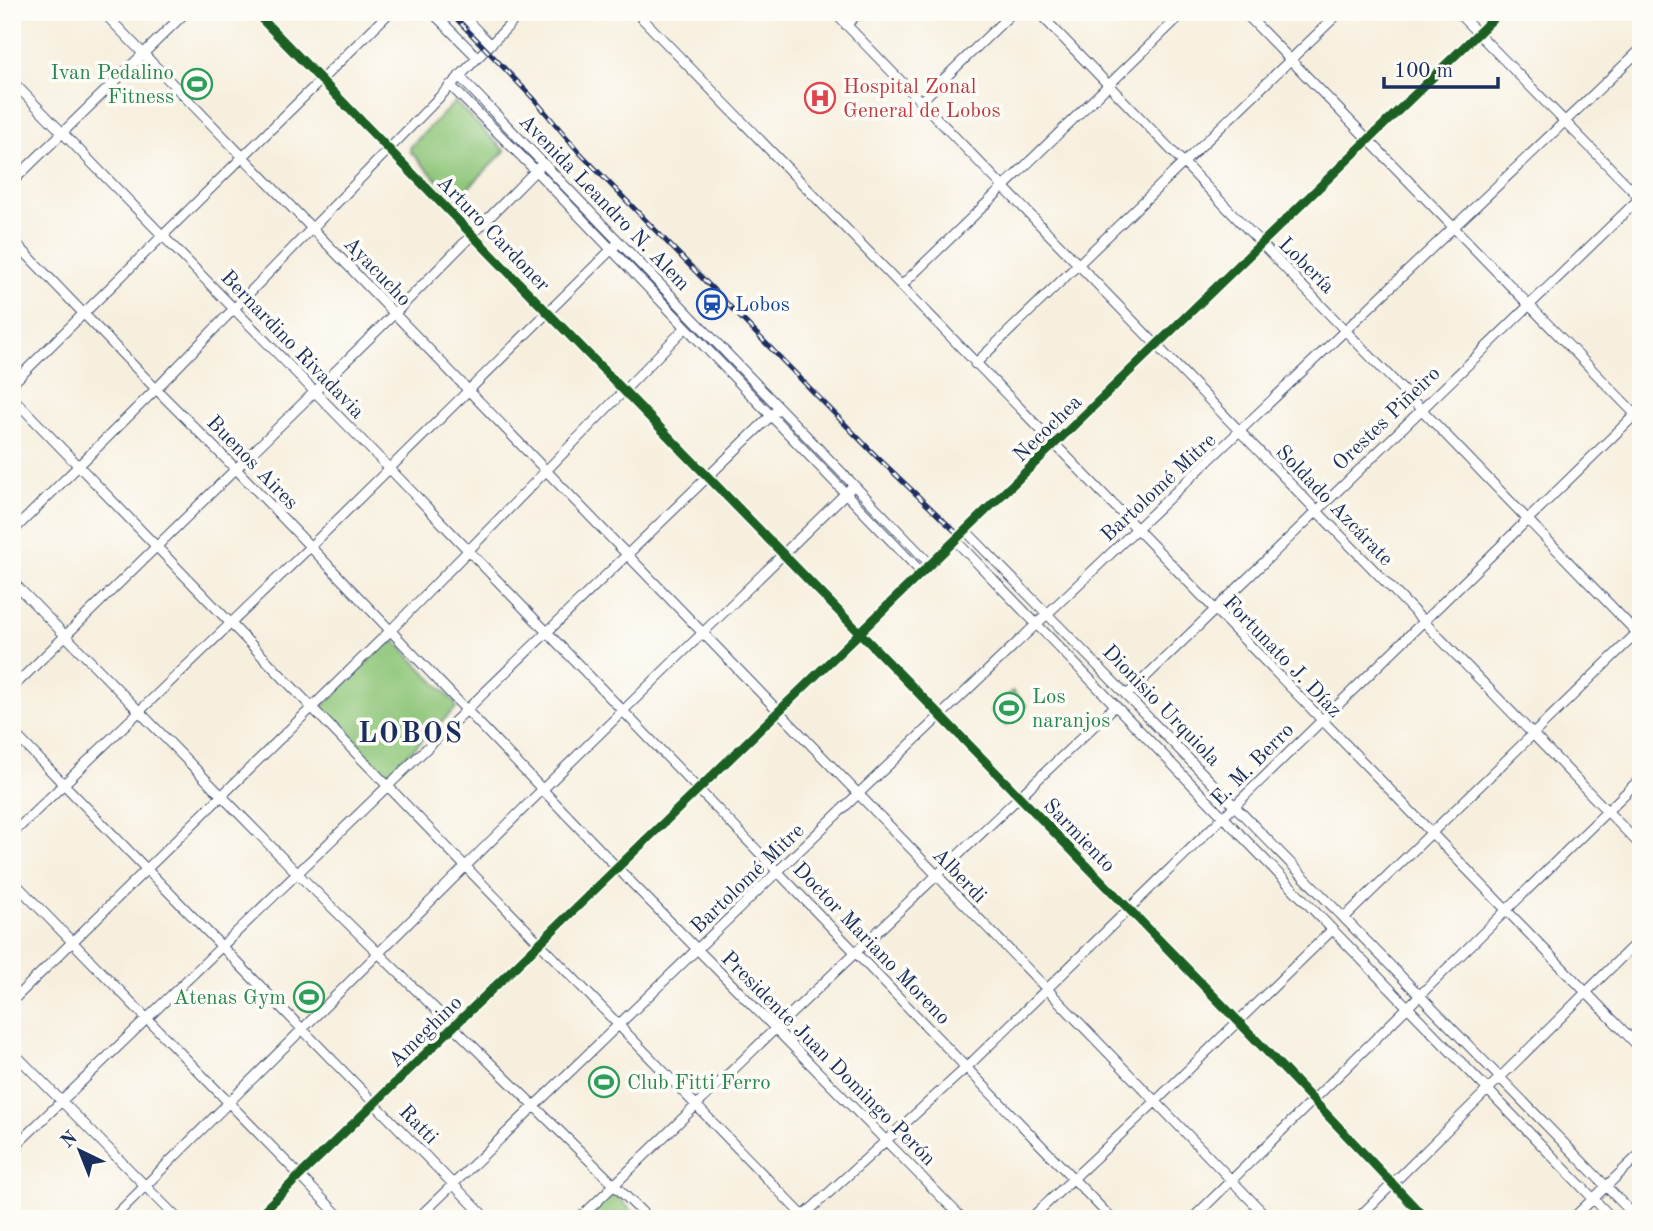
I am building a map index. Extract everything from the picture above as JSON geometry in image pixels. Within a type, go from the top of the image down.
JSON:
[{"type":"street","name":"Ayacucho","points":[[103,12],[627,554]]},
{"type":"street","points":[[12,182],[186,12]]},
{"type":"street","name":"Arturo Cardoner","points":[[255,12],[708,477]]},
{"type":"street","points":[[12,384],[390,12]]},
{"type":"street","points":[[432,12],[477,57]]},
{"type":"street","points":[[460,12],[490,44]]},
{"type":"street","points":[[12,532],[156,389],[522,12]]},
{"type":"street","name":"Fortunato J. Díaz","points":[[636,12],[1641,1049]]},
{"type":"street","name":"Soldado Azcárate","points":[[834,12],[1641,846]]},
{"type":"street","points":[[846,25],[860,12]]},
{"type":"street","points":[[920,102],[1013,12]]},
{"type":"street","name":"Lobería","points":[[1038,12],[1639,633]]},
{"type":"street","points":[[901,286],[1184,12]]},
{"type":"street","points":[[1244,12],[1639,414]]},
{"type":"street","points":[[975,364],[1340,12]]},
{"type":"street","points":[[1457,12],[1640,198]]},
{"type":"street","name":"Necochea","points":[[618,868],[1500,12]]},
{"type":"street","name":"Bartolomé Mitre","points":[[417,1219],[858,794],[1641,49]]},
{"type":"street","name":"Avenida Leandro N. Alem","points":[[459,76],[931,565]]},
{"type":"street","name":"Bernardino Rivadavia","points":[[12,81],[547,632]]},
{"type":"street","name":"Avenida Leandro N. Alem","points":[[450,85],[922,573]]},
{"type":"street","points":[[12,688],[394,314],[543,163]]},
{"type":"street","name":"Orestes Piñeiro","points":[[1128,695],[1640,198]]},
{"type":"street","name":"Buenos Aires","points":[[12,239],[467,709]]},
{"type":"street","points":[[12,834],[311,546],[619,242]]},
{"type":"street","points":[[667,308],[676,300]]},
{"type":"street","points":[[12,1001],[391,630],[685,328]]},
{"type":"street","points":[[706,349],[715,341]]},
{"type":"street","points":[[12,397],[698,1105],[803,1218]]},
{"type":"street","points":[[12,1149],[779,408]]},
{"type":"street","name":"E. M. Berro","points":[[803,1218],[968,1066],[1224,818],[1422,620],[1639,414]]},
{"type":"street","name":"Sarmiento","points":[[708,477],[1238,1021],[1426,1219]]},
{"type":"street","points":[[112,1219],[543,789],[854,485]]},
{"type":"street","name":"Dionisio Urquiola","points":[[966,531],[1638,1219]]},
{"type":"street","name":"Dionisio Urquiola","points":[[956,541],[1613,1219]]},
{"type":"street","name":"Alberdi","points":[[627,554],[1269,1219]]},
{"type":"street","points":[[12,581],[298,874],[649,1219]]},
{"type":"street","name":"Doctor Mariano Moreno","points":[[547,632],[968,1066],[1112,1219]]},
{"type":"street","points":[[1345,917],[1639,633]]},
{"type":"street","points":[[579,1219],[1115,706]]},
{"type":"street","name":"Presidente Juan Domingo Perón","points":[[467,709],[618,868],[963,1219]]},
{"type":"street","name":"Ratti","points":[[12,731],[487,1219]]},
{"type":"street","points":[[1192,1219],[1641,778]]},
{"type":"street","name":"Ameghino","points":[[255,1219],[618,868]]},
{"type":"street","points":[[12,880],[342,1219]]},
{"type":"street","points":[[1030,1219],[1332,930]]},
{"type":"street","points":[[1357,1219],[1641,938]]},
{"type":"street","points":[[12,1051],[178,1219]]},
{"type":"street","points":[[1572,1219],[1641,1153]]},
{"type":"green space","points":[[455,102],[505,151],[456,200],[410,151],[410,147]]},
{"type":"green space","points":[[393,639],[456,704],[456,708],[388,773],[379,771],[321,708]]},
{"type":"green space","name":"Los naranjos","points":[[1012,691],[1027,706],[1006,726],[991,711]]},
{"type":"green space","points":[[613,1192],[640,1219],[586,1219]]},
{"type":"railway","points":[[450,12],[534,99],[579,152],[876,456],[961,537]]},
{"type":"cycle path","points":[[255,12],[1238,1021],[1426,1219]]},
{"type":"cycle path","points":[[255,1219],[1500,12]]},
{"type":"place","name":"Ivan Pedalino Fitness","points":[[197,84]]},
{"type":"place","name":"Hospital Zonal General de Lobos","points":[[820,98]]},
{"type":"place","name":"Lobos","points":[[712,304]]},
{"type":"place","name":"Los naranjos","points":[[1009,708]]},
{"type":"place","name":"Atenas Gym","points":[[309,997]]},
{"type":"place","name":"Club Fitti Ferro","points":[[604,1082]]},
{"type":"district","name":"LOBOS","points":[[411,732]]}]
